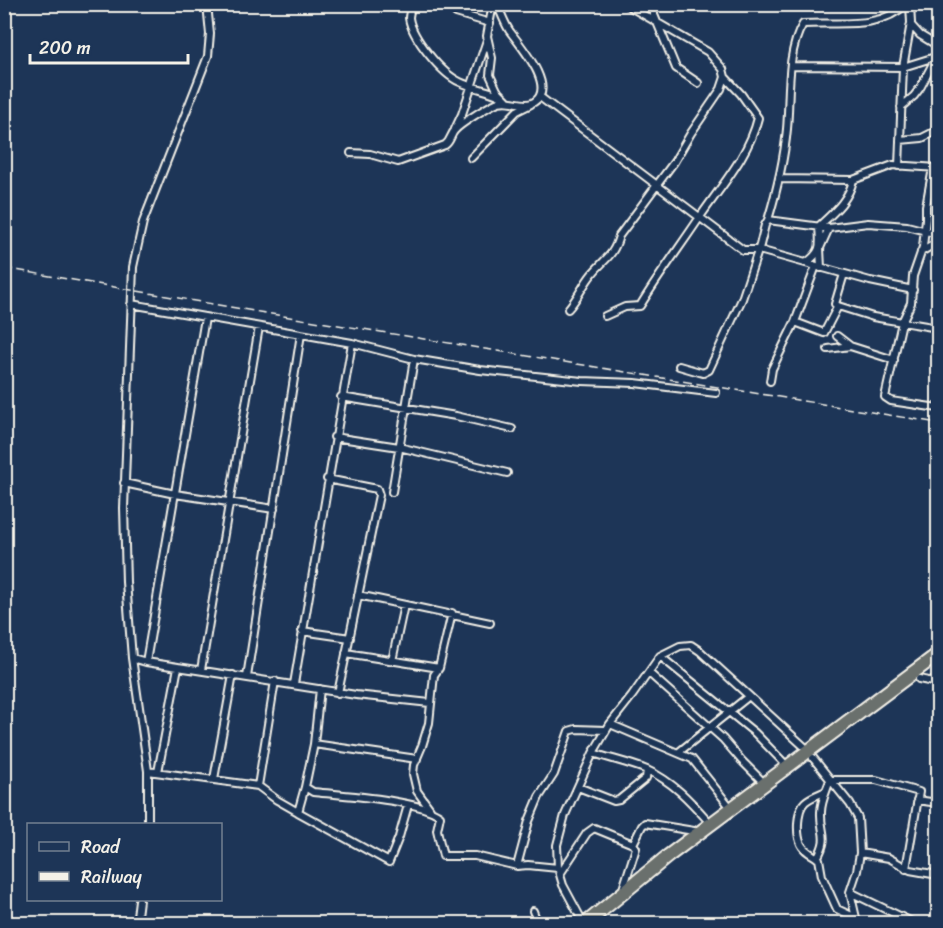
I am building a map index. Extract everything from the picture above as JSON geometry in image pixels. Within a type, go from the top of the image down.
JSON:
[{"type":"highway","points":[[596,924],[939,654]]},
{"type":"highway","points":[[584,924],[700,832],[788,767],[811,755],[939,664]]},
{"type":"street","points":[[148,823],[148,771],[132,658],[126,582],[124,483],[133,267],[139,234],[208,56],[210,34],[207,4]]},
{"type":"street","points":[[411,4],[409,16],[411,24],[426,51],[448,76],[471,87],[495,92],[507,100]]},
{"type":"street","points":[[450,4],[456,13],[490,23]]},
{"type":"street","points":[[351,153],[370,154],[398,162],[449,143],[471,87],[495,4]]},
{"type":"street","points":[[495,4],[508,29],[532,60],[540,82],[540,97]]},
{"type":"street","points":[[605,316],[625,307],[640,306],[750,142],[758,118],[708,52],[625,4]]},
{"type":"street","points":[[658,4],[654,11],[657,24],[676,68],[698,83]]},
{"type":"street","points":[[899,166],[903,67],[911,25],[908,4]]},
{"type":"street","points":[[679,366],[703,373],[709,370],[742,298],[780,179],[791,66],[797,33],[802,24],[843,24],[881,19],[896,14],[908,4]]},
{"type":"street","points":[[911,25],[920,35],[939,46]]},
{"type":"street","points":[[487,36],[492,58],[490,75],[497,90],[507,100]]},
{"type":"street","points":[[791,66],[903,67],[937,56]]},
{"type":"street","points":[[901,107],[920,88],[937,56]]},
{"type":"street","points":[[568,309],[592,274],[615,251],[619,236],[657,186],[721,89],[725,77]]},
{"type":"street","points":[[471,158],[517,111],[540,97]]},
{"type":"street","points":[[540,97],[743,250],[759,250],[844,274],[913,290]]},
{"type":"street","points":[[455,130],[494,103],[507,100],[531,104]]},
{"type":"street","points":[[900,140],[922,138],[939,130]]},
{"type":"street","points":[[780,179],[853,180],[893,165],[936,168],[926,206],[921,252],[913,276],[912,303],[902,322],[885,397],[939,408]]},
{"type":"street","points":[[819,226],[833,215],[849,193],[853,180]]},
{"type":"street","points":[[768,220],[829,228],[868,223],[907,226],[939,234]]},
{"type":"street","points":[[770,381],[772,369],[818,267],[819,226]]},
{"type":"street","points":[[806,263],[820,248],[829,228]]},
{"type":"street","points":[[921,252],[939,242]]},
{"type":"street","points":[[844,274],[835,303],[838,306],[873,317],[939,328]]},
{"type":"street","points":[[131,304],[352,343],[414,358],[480,370],[582,381],[635,382],[716,393]]},
{"type":"street","points":[[795,322],[824,333],[838,306]]},
{"type":"street","points":[[146,662],[205,318]]},
{"type":"street","points":[[201,670],[259,327]]},
{"type":"street","points":[[247,677],[301,334]]},
{"type":"street","points":[[837,336],[850,346],[894,360]]},
{"type":"street","points":[[294,684],[334,437],[352,343]]},
{"type":"street","points":[[828,349],[850,346]]},
{"type":"street","points":[[392,492],[414,358]]},
{"type":"street","points":[[341,397],[456,416],[512,429]]},
{"type":"street","points":[[334,437],[399,447],[507,473]]},
{"type":"street","points":[[327,479],[379,491],[338,693]]},
{"type":"street","points":[[124,483],[175,494],[274,509]]},
{"type":"street","points":[[358,595],[453,613],[490,623]]},
{"type":"street","points":[[392,661],[404,605]]},
{"type":"street","points":[[430,810],[417,790],[413,774],[429,723],[434,675],[439,668],[453,613]]},
{"type":"street","points":[[302,630],[350,638]]},
{"type":"street","points":[[584,924],[563,885],[559,871],[557,845],[565,815],[610,723],[660,656],[680,646],[691,645],[811,755],[855,811],[858,818],[860,853],[858,872],[850,892],[856,918]]},
{"type":"street","points":[[346,653],[439,668]]},
{"type":"street","points":[[660,656],[755,733],[788,767]]},
{"type":"street","points":[[132,658],[338,693],[430,703]]},
{"type":"street","points":[[158,772],[178,667]]},
{"type":"street","points":[[649,673],[723,740],[766,784]]},
{"type":"street","points":[[214,779],[233,675]]},
{"type":"street","points":[[919,679],[939,683]]},
{"type":"street","points":[[258,786],[275,681]]},
{"type":"street","points":[[298,812],[314,744],[320,689]]},
{"type":"street","points":[[679,752],[749,696]]},
{"type":"street","points":[[610,723],[692,759],[732,809]]},
{"type":"street","points":[[517,866],[529,821],[554,774],[569,731],[576,729],[606,730]]},
{"type":"street","points":[[314,744],[417,759]]},
{"type":"street","points":[[594,753],[647,770],[670,783],[686,796],[711,824]]},
{"type":"street","points":[[578,787],[614,801],[619,800],[646,778],[647,770]]},
{"type":"street","points":[[148,771],[258,786],[276,800],[389,862],[408,805]]},
{"type":"street","points":[[830,780],[821,810],[825,839],[817,858],[822,876],[837,909],[856,918]]},
{"type":"street","points":[[830,780],[876,780],[918,791],[906,869]]},
{"type":"street","points":[[305,787],[314,792],[430,810],[440,816],[437,830],[443,856],[476,856],[517,866],[528,865],[559,871]]},
{"type":"street","points":[[817,858],[800,842],[800,817],[804,802],[826,791]]},
{"type":"street","points":[[918,800],[939,803]]},
{"type":"street","points":[[633,844],[645,823],[700,832]]},
{"type":"street","points":[[559,871],[587,833],[594,828],[633,844],[636,848],[622,893]]},
{"type":"street","points":[[860,853],[889,858],[906,869],[939,875]]},
{"type":"street","points":[[850,892],[916,924]]},
{"type":"street","points":[[136,924],[139,901]]},
{"type":"street","points":[[533,911],[538,924]]},
{"type":"street","points":[[938,924],[939,913]]},
{"type":"street","points":[[851,924],[856,918]]},
{"type":"railway","points":[[4,268],[938,423]]}]
